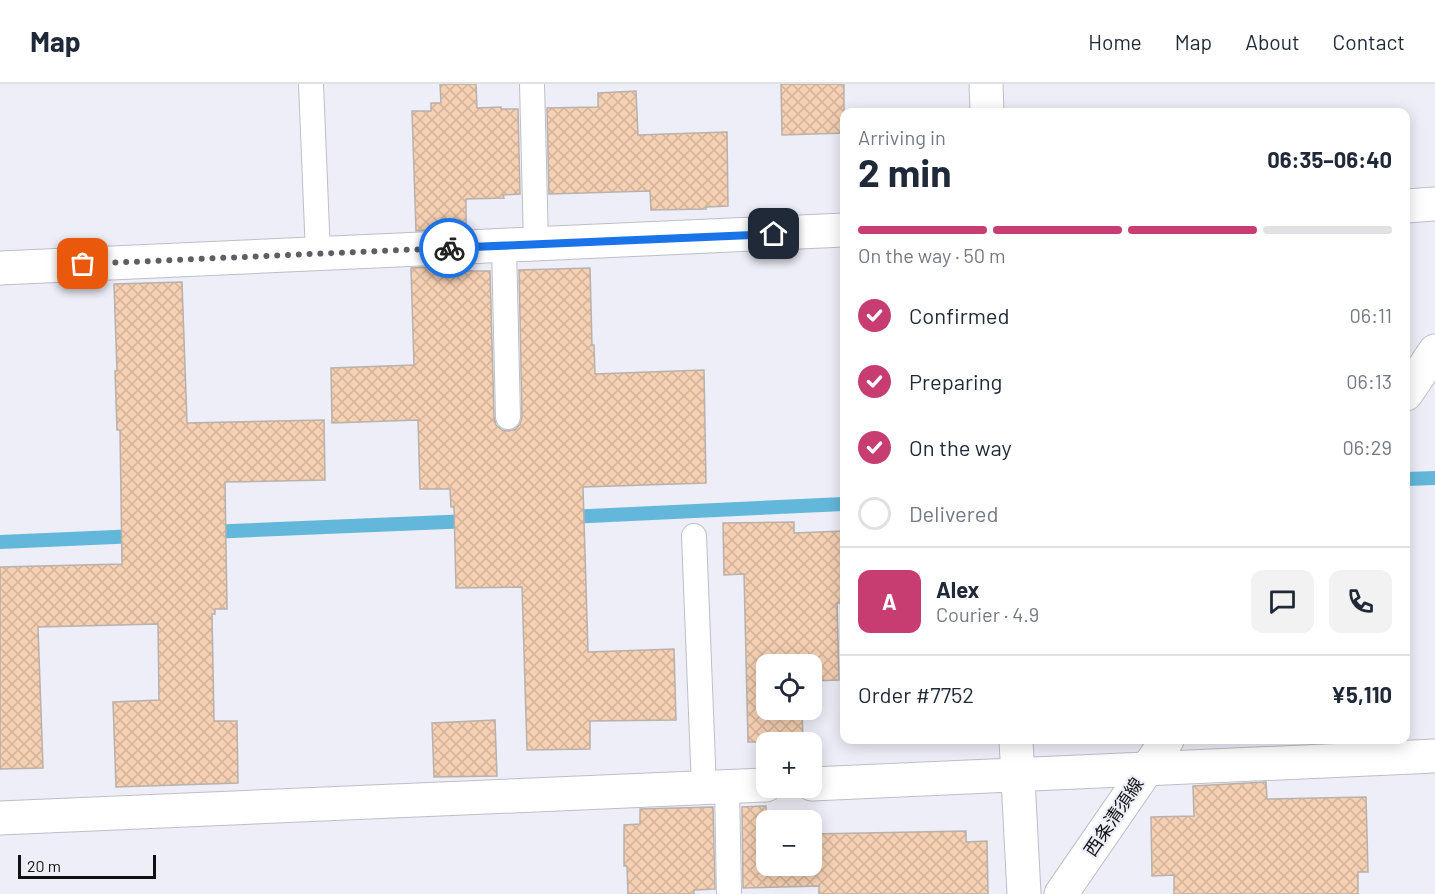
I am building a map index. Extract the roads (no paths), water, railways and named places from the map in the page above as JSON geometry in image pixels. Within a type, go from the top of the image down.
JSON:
[{"type":"street","points":[[986,84],[987,108]]},
{"type":"street","points":[[1410,206],[1435,204]]},
{"type":"street","points":[[0,268],[840,230]]},
{"type":"street","points":[[1410,388],[1435,351]]},
{"type":"street","points":[[1016,744],[1024,894]]},
{"type":"street","name":"西条清須線","points":[[1061,894],[1164,744]]},
{"type":"street","points":[[822,783],[1435,756]]},
{"type":"street","points":[[0,818],[756,786]]},
{"type":"lane","points":[[311,84],[318,254]]},
{"type":"lane","points":[[532,84],[536,244]]},
{"type":"lane","points":[[504,246],[508,417]]},
{"type":"lane","points":[[694,536],[716,788],[729,894]]},
{"type":"waterway","points":[[1410,479],[1435,478]]},
{"type":"waterway","points":[[568,517],[840,504]]},
{"type":"waterway","points":[[208,532],[471,521]]},
{"type":"waterway","points":[[0,542],[138,536]]}]
